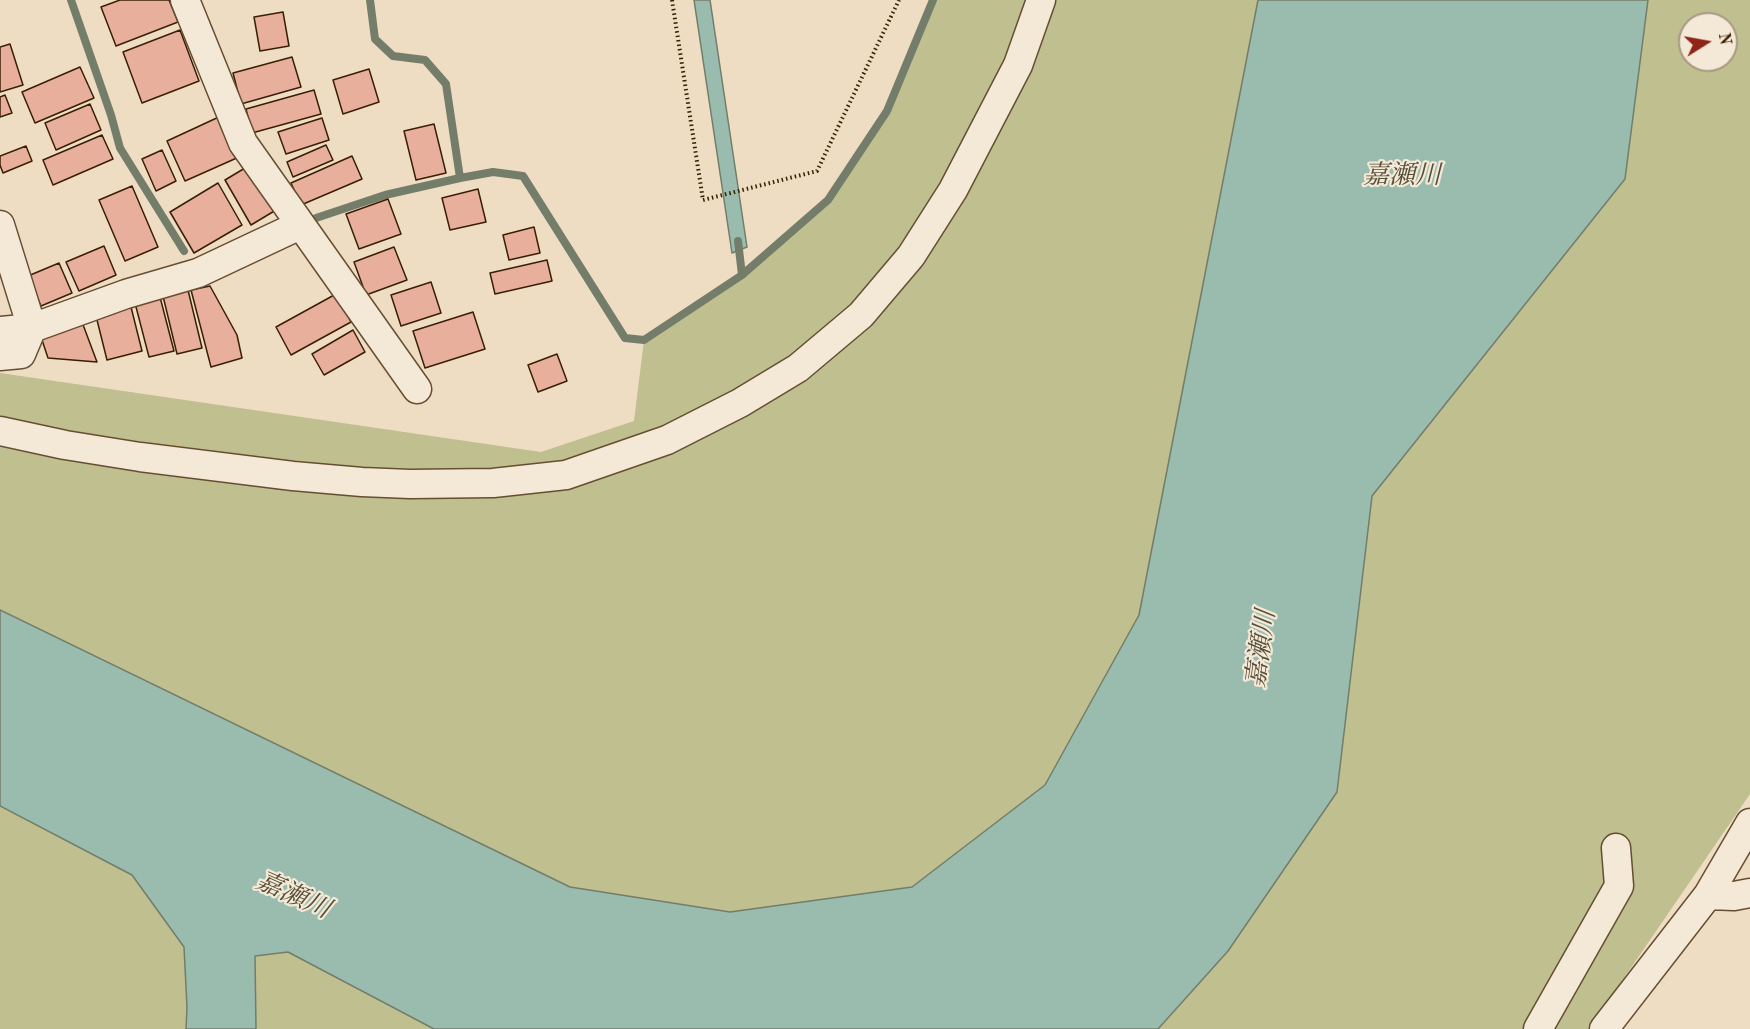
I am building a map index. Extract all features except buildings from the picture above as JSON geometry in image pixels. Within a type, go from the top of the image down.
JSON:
[{"type":"street","points":[[185,0],[243,144],[417,389]]},
{"type":"street","points":[[0,430],[65,445],[140,457],[293,476],[410,484],[493,483],[566,475],[667,440],[740,403],[798,368],[861,315],[911,256],[953,190],[1018,65],[1041,0]]},
{"type":"street","points":[[0,225],[32,328],[21,354],[0,356]]},
{"type":"street","points":[[0,331],[32,328],[126,294],[198,273],[300,225]]},
{"type":"street","points":[[1604,1029],[1707,895],[1750,823]]},
{"type":"street","points":[[1539,1029],[1619,886],[1616,848]]},
{"type":"street","points":[[1707,895],[1734,896],[1750,893]]},
{"type":"path","points":[[672,0],[703,200],[817,171],[899,0]]},
{"type":"green space","points":[[933,0],[1258,0],[1231,300],[1079,859],[618,944],[0,659],[0,373],[541,452],[634,421],[644,340],[742,275],[828,200],[887,111]]},
{"type":"green space","points":[[1386,0],[1750,0],[1750,794],[1589,1029],[1158,1029],[1228,951]]},
{"type":"green space","points":[[0,806],[132,875],[181,910],[200,1029],[0,1029]]},
{"type":"green space","points":[[247,938],[288,952],[434,1029],[225,1029]]},
{"type":"water","points":[[694,0],[710,0],[747,247],[732,253]]},
{"type":"water","name":"嘉瀬川","points":[[1258,0],[1648,0],[1625,179],[1372,496],[1337,792],[1228,951],[1158,1029],[434,1029],[288,952],[255,956],[256,1029],[186,1029],[184,947],[132,875],[0,806],[0,610],[570,887],[730,912],[912,887],[1045,785],[1139,615]]},
{"type":"waterway","points":[[71,0],[111,115],[120,148],[184,251]]},
{"type":"waterway","points":[[370,0],[375,39],[393,56],[425,60],[446,84],[460,178]]},
{"type":"waterway","points":[[316,218],[385,195],[460,178],[493,172],[523,176],[625,338],[644,340],[742,275],[828,200],[887,111],[933,0]]},
{"type":"waterway","points":[[738,241],[742,275]]}]
